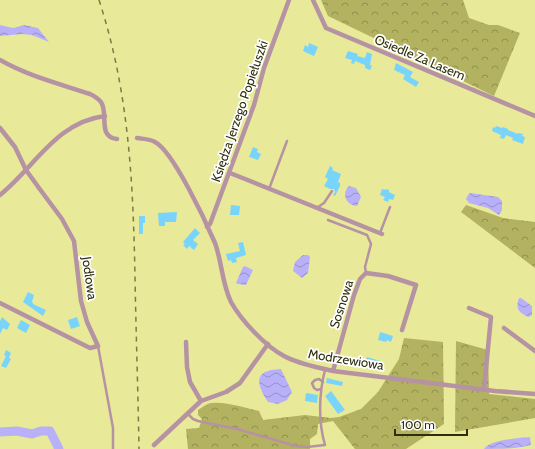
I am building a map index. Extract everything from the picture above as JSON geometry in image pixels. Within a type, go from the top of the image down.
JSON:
[{"type":"street","name":"Księdza Jerzego Popiełuszki","points":[[207,227],[210,224],[230,174],[254,105],[264,68],[289,0]]},
{"type":"street","name":"Osiedle Za Lasem","points":[[313,0],[326,28],[535,116]]},
{"type":"street","points":[[0,60],[40,77],[90,94],[97,98],[104,109],[106,132],[108,136],[117,139]]},
{"type":"street","points":[[0,195],[11,186],[49,144],[65,132],[86,120],[105,116]]},
{"type":"street","name":"Jodłowa","points":[[0,128],[15,147],[26,170],[62,219],[74,242],[81,301],[87,322],[98,346]]},
{"type":"street","name":"Modrzewiowa","points":[[137,138],[148,139],[156,142],[162,147],[187,184],[215,244],[231,302],[249,326],[283,356],[333,371],[535,394]]},
{"type":"street","points":[[230,174],[317,207],[381,234]]},
{"type":"street","name":"Sosnowa","points":[[333,371],[354,295],[360,280],[366,272],[388,276],[416,285],[402,330]]},
{"type":"street","points":[[0,302],[90,348],[98,346]]},
{"type":"street","points":[[469,308],[491,317],[484,389]]},
{"type":"street","points":[[504,328],[535,350]]},
{"type":"street","points":[[186,342],[187,367],[190,382],[201,401]]},
{"type":"street","points":[[154,445],[201,401],[226,392],[240,383],[268,344]]},
{"type":"lane","points":[[269,190],[287,141]]},
{"type":"lane","points":[[317,207],[324,203],[332,191]]},
{"type":"lane","points":[[381,234],[390,208]]},
{"type":"lane","points":[[328,220],[367,235],[371,244],[365,267],[366,272]]},
{"type":"lane","name":"Jodłowa","points":[[98,346],[113,428],[113,449]]},
{"type":"lane","points":[[188,414],[193,419],[198,421],[237,429],[296,446],[307,447],[325,444],[322,433],[320,411],[321,389],[326,369]]},
{"type":"lane","points":[[321,389],[317,390],[314,388],[312,383],[319,379],[323,382]]},
{"type":"green space","points":[[321,0],[463,0],[469,18],[489,25],[498,25],[520,33],[494,96],[328,16]]},
{"type":"green space","points":[[466,205],[503,218],[535,222],[535,268],[461,212]]},
{"type":"green space","points":[[404,338],[443,342],[444,424],[406,449],[355,449],[333,421],[318,424],[317,434],[310,439],[310,449],[188,449],[186,429],[199,428],[202,419],[198,415],[198,410],[210,403],[229,404],[259,411],[263,420],[305,415],[331,418],[339,417],[361,409],[378,392],[399,359]]},
{"type":"green space","points":[[456,341],[488,350],[489,394],[535,399],[535,418],[455,432]]},
{"type":"water","points":[[0,25],[13,28],[24,25],[38,28],[49,42],[32,35],[22,34],[0,36]]},
{"type":"water","points":[[349,186],[356,188],[361,197],[357,206],[350,204],[346,199],[345,192]]},
{"type":"water","points":[[470,193],[498,197],[502,201],[502,210],[499,215],[488,208],[469,203],[466,199]]},
{"type":"water","points":[[303,255],[308,255],[310,257],[308,273],[302,278],[293,271],[295,262]]},
{"type":"water","points":[[245,266],[253,270],[246,285],[238,284],[236,283],[243,267]]},
{"type":"water","points":[[519,298],[532,306],[532,315],[529,317],[520,312],[517,305]]},
{"type":"water","points":[[281,369],[292,392],[287,400],[278,404],[268,402],[259,383],[260,378],[266,372]]},
{"type":"water","points":[[530,437],[531,445],[502,449],[484,449],[492,443]]},
{"type":"building","points":[[309,43],[318,47],[314,56],[303,51],[305,45],[308,47]]},
{"type":"building","points":[[348,51],[365,58],[367,52],[372,54],[370,65],[372,66],[370,70],[365,68],[365,65],[355,61],[354,64],[351,63],[352,60],[345,58]]},
{"type":"building","points":[[396,63],[413,72],[410,77],[419,82],[416,87],[403,79],[405,75],[394,70]]},
{"type":"building","points":[[496,126],[503,127],[518,134],[523,134],[522,136],[525,137],[523,144],[512,140],[513,138],[506,135],[504,139],[500,138],[501,135],[492,131],[493,127],[495,128]]},
{"type":"building","points":[[253,147],[258,149],[257,152],[261,154],[258,160],[249,157]]},
{"type":"building","points":[[330,166],[333,168],[332,170],[341,174],[338,182],[340,183],[340,186],[335,196],[333,195],[335,192],[334,189],[324,186],[328,179],[325,177]]},
{"type":"building","points":[[382,189],[389,190],[389,192],[395,195],[393,200],[389,199],[388,202],[383,200],[385,197],[380,195]]},
{"type":"building","points":[[231,205],[240,206],[239,215],[230,215]]},
{"type":"building","points":[[177,212],[176,222],[165,222],[165,226],[159,226],[158,213]]},
{"type":"building","points":[[139,216],[145,216],[145,223],[143,223],[143,234],[139,234]]},
{"type":"building","points":[[195,228],[200,233],[193,240],[198,244],[194,250],[189,246],[187,249],[183,245],[185,244],[183,242]]},
{"type":"building","points":[[243,242],[246,255],[236,258],[237,262],[232,263],[231,260],[228,261],[226,254],[240,251],[238,243]]},
{"type":"building","points":[[28,292],[34,295],[32,302],[33,304],[46,310],[43,316],[23,302]]},
{"type":"building","points":[[2,317],[10,324],[7,330],[3,328],[0,334],[0,321]]},
{"type":"building","points":[[77,317],[80,326],[71,329],[68,320]]},
{"type":"building","points":[[21,320],[30,325],[26,333],[17,328]]},
{"type":"building","points":[[380,332],[393,336],[391,342],[387,340],[386,342],[378,340]]},
{"type":"building","points":[[6,350],[11,353],[9,358],[11,359],[6,368],[1,366],[6,356],[4,355]]},
{"type":"building","points":[[367,357],[380,361],[378,367],[365,363]]},
{"type":"building","points":[[327,378],[343,382],[342,386],[326,383]]},
{"type":"building","points":[[331,391],[345,410],[338,414],[325,396]]},
{"type":"building","points":[[306,393],[318,395],[317,403],[305,401]]},
{"type":"waterway","points":[[0,432],[17,431],[32,434],[41,431],[50,431],[59,449]]},
{"type":"railway","points":[[99,0],[117,69],[128,137],[133,206],[139,449]]}]
